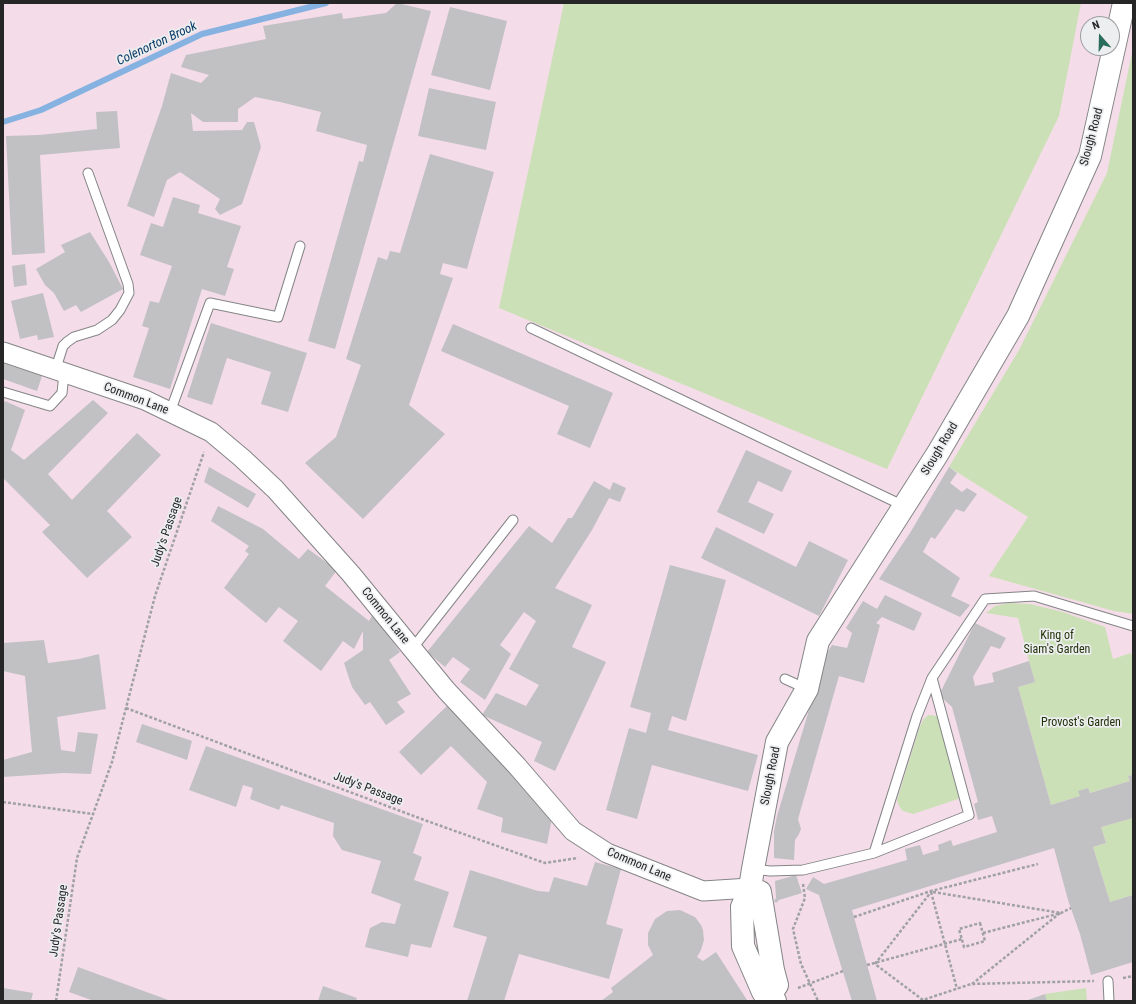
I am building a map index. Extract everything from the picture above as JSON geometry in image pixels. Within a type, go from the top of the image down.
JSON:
[{"type":"main road","name":"Slough Road","points":[[773,998],[763,992],[743,946],[742,907],[752,879],[777,742],[807,689],[818,641],[938,453],[1018,316],[1090,156],[1124,3]]},
{"type":"street","name":"Common Lane","points":[[3,352],[144,400],[211,432],[242,458],[275,489],[351,574],[446,690],[517,766],[573,831],[607,853],[702,892],[752,879]]},
{"type":"lane","points":[[3,392],[50,406],[62,393],[60,372],[63,346],[74,337],[97,330],[112,320],[120,310],[129,293],[128,284],[88,173]]},
{"type":"lane","points":[[170,412],[210,303],[278,317],[300,246]]},
{"type":"lane","points":[[531,328],[904,506]]},
{"type":"lane","points":[[412,649],[513,520]]},
{"type":"lane","points":[[874,853],[917,716],[932,678],[985,599],[1034,596],[1133,626]]},
{"type":"lane","points":[[752,879],[770,871],[803,870],[874,853],[969,815],[932,678]]},
{"type":"lane","points":[[785,679],[807,689]]},
{"type":"lane","points":[[1108,982],[1109,1001]]},
{"type":"path","name":"Judy's Passage","points":[[56,1001],[77,858],[112,762],[155,596],[211,432]]},
{"type":"path","name":"Judy's Passage","points":[[126,708],[427,821],[545,863],[607,853]]},
{"type":"path","points":[[3,802],[93,814]]},
{"type":"path","points":[[854,917],[931,892],[1038,864]]},
{"type":"path","points":[[931,892],[1061,913]]},
{"type":"path","points":[[931,892],[957,988]]},
{"type":"path","points":[[875,964],[931,892]]},
{"type":"path","points":[[804,898],[793,929],[801,964],[818,1001]]},
{"type":"path","points":[[971,984],[1061,913],[1071,908]]},
{"type":"path","points":[[982,933],[1061,913]]},
{"type":"path","points":[[980,923],[982,933],[985,941],[964,947],[959,929],[980,923]]},
{"type":"path","points":[[867,965],[962,939]]},
{"type":"path","points":[[875,964],[921,1000],[971,984],[1089,981]]},
{"type":"path","points":[[795,990],[843,971]]},
{"type":"shaded area","points":[[3,3],[1133,3],[1133,1001],[3,1001]]},
{"type":"green space","points":[[564,3],[1081,3],[1059,116],[887,469],[499,308]]},
{"type":"green space","points":[[1133,48],[1133,614],[1114,611],[989,576],[1028,517],[949,467],[1019,350],[1107,173]]},
{"type":"green space","name":"Provost's Garden","points":[[1009,603],[1030,604],[1063,612],[1105,627],[1113,659],[1131,653],[1133,660],[1133,775],[1128,776],[1130,781],[1090,793],[1088,788],[1079,791],[1080,796],[1051,805],[1018,687],[1035,682],[1018,618],[986,613],[995,606]]},
{"type":"green space","points":[[928,715],[939,716],[961,798],[913,814],[903,811],[897,800],[919,729],[923,720]]},
{"type":"green space","points":[[1133,818],[1133,895],[1110,902],[1093,847],[1106,843],[1101,827]]},
{"type":"green space","points":[[1086,988],[1087,1001],[1047,1001],[1045,994]]},
{"type":"building","points":[[397,3],[431,11],[335,349],[308,341],[359,161],[363,162],[367,145],[316,131],[321,112],[255,97],[238,109],[238,122],[203,122],[191,113],[193,131],[242,130],[247,122],[254,122],[261,147],[242,204],[220,215],[215,209],[220,199],[180,172],[167,180],[154,217],[127,206],[162,106],[171,73],[201,83],[209,75],[181,67],[186,55],[266,39],[263,26],[342,13],[343,19],[386,13]]},
{"type":"building","points":[[450,7],[507,21],[490,90],[431,75]]},
{"type":"building","points":[[429,88],[496,102],[486,150],[418,136]]},
{"type":"building","points":[[117,111],[120,148],[40,155],[45,253],[12,255],[6,136],[39,135],[97,129],[96,112]]},
{"type":"building","points":[[430,154],[494,172],[467,269],[443,263],[440,274],[453,278],[409,405],[445,434],[363,519],[305,463],[336,437],[361,365],[346,359],[378,257],[387,260],[390,251],[400,253]]},
{"type":"building","points":[[173,197],[200,205],[198,213],[241,226],[227,267],[234,269],[225,296],[202,289],[170,389],[133,377],[149,328],[142,326],[150,301],[159,303],[172,266],[140,255],[151,223],[163,227]]},
{"type":"building","points":[[90,232],[109,262],[123,289],[81,312],[76,305],[64,311],[54,293],[45,285],[36,269],[65,252],[61,245]]},
{"type":"building","points":[[25,264],[27,285],[14,287],[12,266]]},
{"type":"building","points":[[43,293],[54,337],[38,340],[37,335],[20,339],[11,301]]},
{"type":"building","points":[[211,323],[307,353],[288,412],[261,404],[271,372],[227,358],[212,405],[187,397]]},
{"type":"building","points":[[453,324],[613,393],[590,448],[557,434],[569,406],[441,351]]},
{"type":"building","points":[[3,360],[43,373],[37,391],[3,379]]},
{"type":"building","points":[[93,400],[108,413],[48,474],[72,500],[137,433],[161,455],[107,511],[132,537],[87,578],[42,532],[50,525],[3,478],[3,404],[5,401],[25,410],[11,450],[24,460]]},
{"type":"building","points":[[746,450],[792,471],[782,492],[758,481],[748,502],[774,514],[764,534],[717,512]]},
{"type":"building","points":[[209,467],[256,494],[248,508],[204,482]]},
{"type":"building","points":[[949,467],[957,473],[950,483],[962,492],[967,488],[977,494],[964,512],[956,509],[935,539],[931,537],[923,552],[960,578],[951,596],[970,605],[960,617],[879,579],[910,533]]},
{"type":"building","points":[[594,481],[610,490],[613,482],[626,488],[620,502],[609,498],[592,530],[555,588],[592,605],[572,647],[606,662],[555,771],[534,761],[542,742],[482,715],[496,693],[526,706],[539,685],[509,669],[536,621],[524,612],[500,645],[511,654],[485,700],[460,682],[470,669],[453,657],[445,667],[427,652],[529,526],[552,543],[568,518],[572,518]]},
{"type":"building","points":[[218,506],[263,529],[299,559],[308,549],[337,570],[325,586],[369,621],[373,614],[400,652],[389,660],[411,694],[397,702],[405,712],[386,725],[370,702],[365,705],[352,687],[344,663],[363,650],[363,631],[354,649],[343,641],[321,671],[283,641],[298,621],[279,607],[266,623],[224,588],[249,554],[245,551],[249,546],[211,521]]},
{"type":"building","points":[[716,527],[796,567],[809,541],[848,560],[819,616],[701,558]]},
{"type":"building","points":[[670,565],[726,580],[686,721],[672,716],[668,730],[758,755],[748,791],[652,765],[637,819],[606,810],[629,728],[646,733],[651,713],[630,707]]},
{"type":"building","points":[[885,595],[922,613],[914,631],[882,617],[876,623],[880,625],[864,683],[839,676],[798,819],[801,829],[795,840],[794,860],[774,858],[774,831],[777,816],[823,659],[832,645],[847,648],[852,633],[846,628],[863,601],[877,609]]},
{"type":"building","points":[[975,623],[1006,638],[1000,649],[991,646],[973,677],[975,686],[994,682],[992,673],[1029,661],[1035,682],[1018,687],[1051,805],[1080,796],[1078,791],[1088,788],[1090,793],[1130,781],[1128,776],[1133,775],[1133,818],[1101,827],[1106,843],[1093,847],[1110,902],[1133,895],[1133,962],[1091,975],[1054,848],[852,910],[877,1001],[852,1001],[819,895],[806,889],[813,877],[824,884],[907,860],[905,849],[920,845],[923,855],[939,850],[938,845],[951,840],[953,846],[997,832],[992,816],[978,820],[974,804],[978,802],[952,707],[939,695]]},
{"type":"building","points":[[44,640],[48,663],[79,659],[99,654],[106,709],[57,717],[61,750],[75,752],[78,732],[98,734],[91,774],[63,773],[3,777],[3,760],[32,752],[25,676],[3,671],[3,643]]},
{"type":"building","points":[[447,706],[552,818],[547,844],[501,832],[503,818],[477,809],[487,782],[451,746],[421,775],[399,752]]},
{"type":"building","points":[[142,724],[192,741],[187,760],[136,742]]},
{"type":"building","points":[[206,746],[423,824],[413,853],[422,857],[414,880],[449,892],[431,948],[411,944],[408,957],[365,947],[370,928],[382,922],[395,924],[401,904],[371,893],[381,861],[342,850],[333,836],[334,823],[281,805],[279,810],[250,799],[253,788],[243,785],[236,807],[189,790]]},
{"type":"building","points":[[595,862],[621,869],[606,924],[623,929],[609,979],[519,954],[504,1001],[467,1001],[487,937],[453,927],[470,870],[538,891],[549,892],[554,877],[587,886]]},
{"type":"building","points":[[796,875],[802,893],[779,900],[776,903],[774,901],[776,898],[775,881]]},
{"type":"building","points":[[680,910],[695,917],[703,930],[704,940],[697,957],[703,961],[716,952],[747,1000],[601,1001],[613,992],[611,988],[653,955],[648,945],[648,933],[655,919],[667,911]]},
{"type":"building","points":[[78,967],[171,1001],[94,1001],[69,992]]},
{"type":"building","points":[[323,986],[357,998],[356,1001],[318,1001]]},
{"type":"building","points":[[3,988],[33,993],[31,1001],[3,1001]]},
{"type":"building","points":[[1045,994],[1047,1001],[1025,1001]]},
{"type":"waterway","name":"Colenorton Brook","points":[[3,122],[41,110],[202,34],[326,3]]},
{"type":"park label","name":"King of Siam's Garden","points":[[1057,643]]}]
